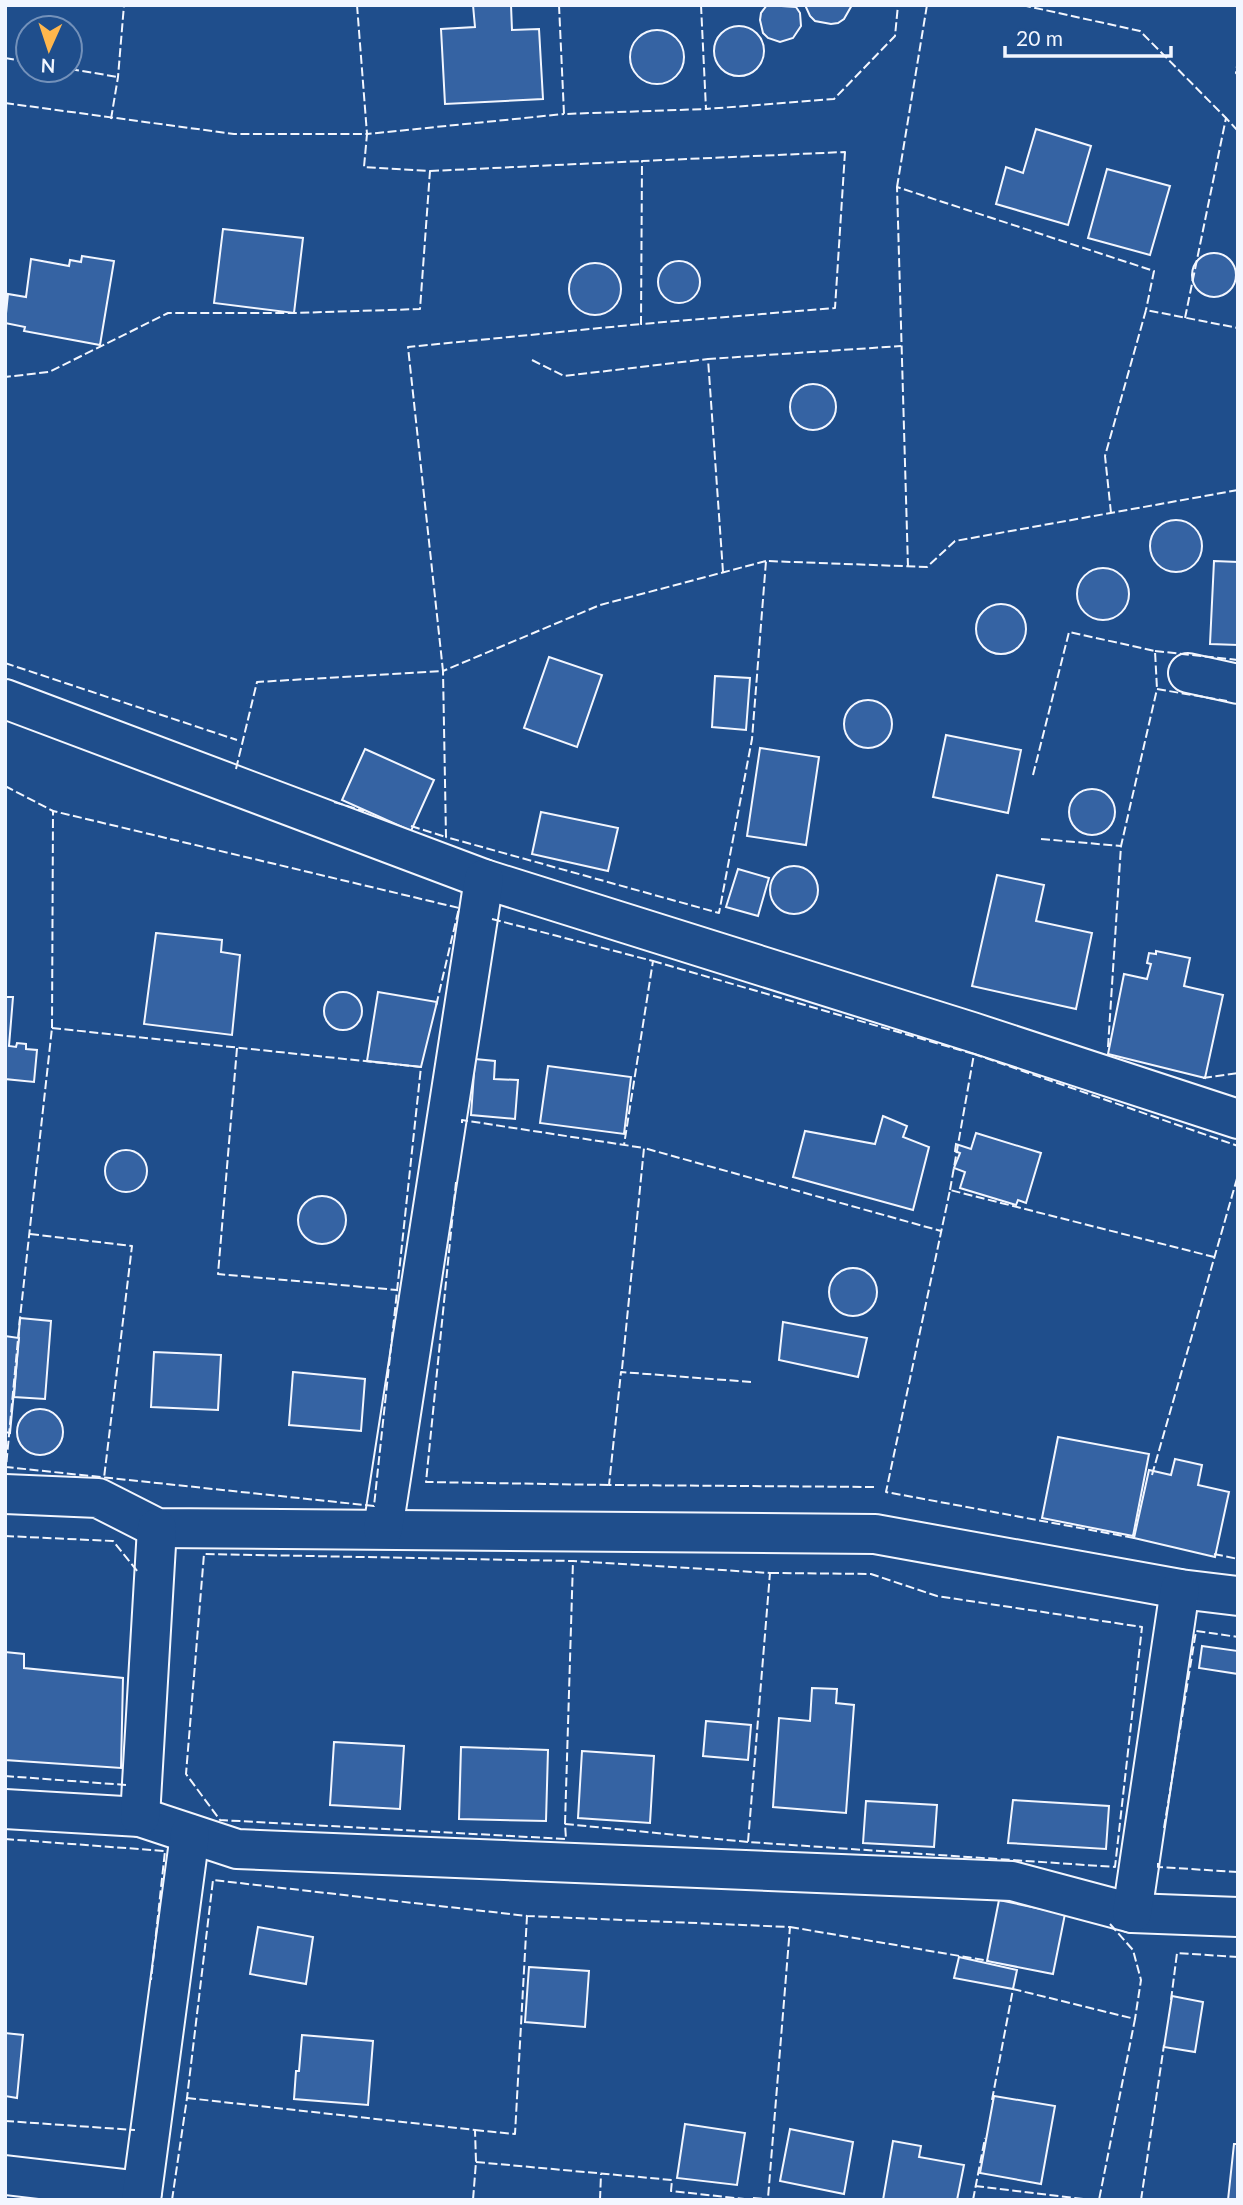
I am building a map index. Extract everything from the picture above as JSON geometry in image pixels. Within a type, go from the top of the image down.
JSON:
[{"type":"street","points":[[1188,673],[1238,684]]},
{"type":"street","points":[[5,699],[484,879],[959,1027],[1238,1119]]},
{"type":"street","points":[[383,1530],[484,879]]},
{"type":"street","points":[[5,1494],[98,1498],[157,1528],[875,1534],[1238,1597]]},
{"type":"street","points":[[140,1817],[157,1528]]},
{"type":"street","points":[[1132,1913],[1180,1589]]},
{"type":"street","points":[[5,1809],[140,1817],[237,1849],[1012,1881],[1132,1913],[1238,1917]]},
{"type":"street","points":[[5,2175],[142,2196],[190,1834]]},
{"type":"building","points":[[473,5],[511,5],[512,30],[539,29],[543,99],[445,104],[441,29],[475,27]]},
{"type":"building","points":[[767,5],[796,7],[800,13],[801,26],[793,38],[780,42],[763,33],[761,13]]},
{"type":"building","points":[[805,5],[852,5],[844,19],[831,24],[815,21]]},
{"type":"building","points":[[739,26],[756,34],[764,51],[756,68],[739,76],[722,68],[714,51],[722,34]]},
{"type":"building","points":[[657,30],[676,38],[684,57],[676,76],[657,84],[638,76],[630,57],[638,38]]},
{"type":"building","points":[[1036,129],[1091,146],[1068,225],[996,204],[1006,167],[1023,173]]},
{"type":"building","points":[[1107,169],[1170,186],[1150,255],[1088,238]]},
{"type":"building","points":[[223,229],[303,238],[294,313],[214,303]]},
{"type":"building","points":[[1214,253],[1223,254],[1230,259],[1235,266],[1235,284],[1230,291],[1223,296],[1214,297],[1205,296],[1198,291],[1193,284],[1192,275],[1193,266],[1198,259],[1205,254]]},
{"type":"building","points":[[82,256],[114,261],[100,345],[24,331],[25,327],[5,323],[8,294],[26,297],[31,259],[69,266],[70,260],[81,262]]},
{"type":"building","points":[[679,261],[694,267],[700,282],[694,297],[679,303],[664,297],[658,282],[664,267]]},
{"type":"building","points":[[595,263],[605,265],[613,271],[619,279],[619,299],[613,307],[605,313],[595,315],[585,313],[577,307],[571,299],[569,289],[571,279],[577,271],[585,265]]},
{"type":"building","points":[[813,384],[829,391],[836,407],[829,423],[813,430],[797,423],[790,407],[797,391]]},
{"type":"building","points":[[1176,520],[1186,522],[1194,528],[1200,536],[1200,556],[1194,564],[1186,570],[1176,572],[1166,570],[1158,564],[1152,556],[1150,546],[1152,536],[1158,528],[1166,522]]},
{"type":"building","points":[[1214,561],[1238,562],[1238,645],[1210,644]]},
{"type":"building","points":[[1103,568],[1113,570],[1121,576],[1127,584],[1127,604],[1121,612],[1113,618],[1103,620],[1093,618],[1085,612],[1079,604],[1077,594],[1079,584],[1085,576],[1093,570]]},
{"type":"building","points":[[1001,604],[1019,611],[1026,629],[1019,647],[1001,654],[983,647],[976,629],[983,611]]},
{"type":"building","points":[[549,657],[602,675],[577,747],[524,728]]},
{"type":"building","points":[[715,676],[750,678],[746,730],[712,727]]},
{"type":"building","points":[[868,700],[885,707],[892,724],[885,741],[868,748],[851,741],[844,724],[851,707]]},
{"type":"building","points":[[946,735],[1021,750],[1008,813],[933,797]]},
{"type":"building","points":[[760,748],[819,757],[806,845],[747,836]]},
{"type":"building","points":[[365,749],[434,780],[411,831],[342,800]]},
{"type":"building","points":[[1092,789],[1108,796],[1115,812],[1108,828],[1092,835],[1076,828],[1069,812],[1076,796]]},
{"type":"building","points":[[541,812],[618,828],[608,871],[532,854]]},
{"type":"building","points":[[794,866],[811,873],[818,890],[811,907],[794,914],[777,907],[770,890],[777,873]]},
{"type":"building","points":[[738,869],[769,878],[758,916],[726,907]]},
{"type":"building","points":[[997,875],[1044,885],[1036,921],[1092,933],[1076,1009],[972,986]]},
{"type":"building","points":[[156,933],[222,940],[221,952],[240,955],[232,1035],[144,1024]]},
{"type":"building","points":[[1156,951],[1190,958],[1184,986],[1223,995],[1205,1078],[1108,1054],[1124,974],[1147,979],[1151,964],[1147,963],[1149,953],[1156,954]]},
{"type":"building","points":[[343,992],[356,998],[362,1011],[356,1024],[343,1030],[330,1024],[324,1011],[330,998]]},
{"type":"building","points":[[378,992],[437,1002],[421,1067],[367,1061]]},
{"type":"building","points":[[5,997],[13,997],[9,1046],[26,1044],[26,1049],[37,1050],[34,1082],[5,1079]]},
{"type":"building","points":[[475,1059],[495,1061],[494,1079],[518,1080],[515,1119],[471,1115]]},
{"type":"building","points":[[548,1066],[631,1077],[624,1134],[540,1123]]},
{"type":"building","points":[[883,1116],[907,1126],[903,1137],[929,1147],[913,1210],[793,1177],[805,1131],[875,1144]]},
{"type":"building","points":[[976,1133],[1041,1153],[1026,1203],[1018,1200],[1016,1205],[960,1188],[965,1172],[954,1168],[960,1153],[955,1151],[956,1144],[971,1149]]},
{"type":"building","points":[[126,1150],[141,1156],[147,1171],[141,1186],[126,1192],[111,1186],[105,1171],[111,1156]]},
{"type":"building","points":[[322,1196],[339,1203],[346,1220],[339,1237],[322,1244],[305,1237],[298,1220],[305,1203]]},
{"type":"building","points":[[853,1268],[870,1275],[877,1292],[870,1309],[853,1316],[836,1309],[829,1292],[836,1275]]},
{"type":"building","points":[[20,1318],[51,1321],[45,1399],[14,1397]]},
{"type":"building","points":[[783,1322],[867,1338],[858,1377],[779,1360]]},
{"type":"building","points":[[5,1336],[19,1338],[10,1433],[5,1432]]},
{"type":"building","points":[[154,1352],[221,1355],[218,1410],[151,1407]]},
{"type":"building","points":[[293,1372],[365,1379],[361,1431],[289,1425]]},
{"type":"building","points":[[40,1409],[56,1416],[63,1432],[56,1448],[40,1455],[24,1448],[17,1432],[24,1416]]},
{"type":"building","points":[[1058,1437],[1149,1454],[1133,1536],[1042,1518]]},
{"type":"building","points":[[1175,1459],[1202,1465],[1198,1485],[1229,1492],[1215,1557],[1134,1538],[1149,1470],[1171,1475]]},
{"type":"building","points":[[1202,1646],[1238,1651],[1238,1674],[1199,1668]]},
{"type":"building","points":[[5,1652],[24,1654],[24,1668],[123,1678],[121,1768],[5,1760]]},
{"type":"building","points":[[812,1688],[837,1689],[836,1703],[854,1705],[846,1813],[773,1807],[779,1718],[810,1721]]},
{"type":"building","points":[[706,1721],[751,1725],[748,1760],[703,1756]]},
{"type":"building","points":[[334,1742],[404,1746],[400,1809],[330,1805]]},
{"type":"building","points":[[461,1747],[548,1750],[546,1821],[459,1819]]},
{"type":"building","points":[[582,1751],[654,1756],[650,1823],[578,1818]]},
{"type":"building","points":[[1013,1800],[1109,1806],[1106,1849],[1008,1843]]},
{"type":"building","points":[[866,1801],[937,1805],[934,1847],[863,1843]]},
{"type":"building","points":[[999,1900],[1065,1914],[1053,1974],[987,1961]]},
{"type":"building","points":[[258,1927],[313,1937],[306,1984],[250,1974]]},
{"type":"building","points":[[959,1957],[1017,1970],[1013,1989],[954,1978]]},
{"type":"building","points":[[529,1967],[589,1971],[585,2027],[525,2022]]},
{"type":"building","points":[[1172,1996],[1203,2002],[1195,2052],[1164,2047]]},
{"type":"building","points":[[5,2033],[23,2035],[17,2098],[5,2096]]},
{"type":"building","points":[[302,2035],[373,2041],[368,2105],[294,2099]]},
{"type":"building","points":[[994,2096],[1055,2106],[1041,2184],[980,2173]]},
{"type":"building","points":[[685,2124],[745,2133],[737,2185],[677,2178]]},
{"type":"building","points":[[790,2129],[853,2142],[844,2194],[780,2181]]},
{"type":"building","points":[[893,2141],[921,2146],[919,2157],[964,2165],[957,2200],[883,2200]]},
{"type":"building","points":[[1234,2144],[1238,2144],[1238,2200],[1228,2200]]},
{"type":"fence","points":[[111,119],[118,77],[124,5]]},
{"type":"fence","points":[[357,5],[367,134],[564,114]]},
{"type":"fence","points":[[559,5],[564,114],[706,109]]},
{"type":"fence","points":[[701,5],[706,109],[834,99],[895,36],[898,5]]},
{"type":"fence","points":[[897,187],[927,5]]},
{"type":"fence","points":[[1022,5],[1140,31],[1226,118]]},
{"type":"fence","points":[[5,58],[14,60]]},
{"type":"fence","points":[[1238,59],[1238,75]]},
{"type":"fence","points":[[84,71],[118,77]]},
{"type":"fence","points":[[5,103],[234,134],[367,134],[364,167],[430,171],[420,309],[168,313],[49,372],[5,377]]},
{"type":"fence","points":[[1185,318],[1226,118],[1238,131]]},
{"type":"fence","points":[[845,152],[835,308],[641,324],[642,161],[845,152]]},
{"type":"fence","points":[[430,171],[642,161]]},
{"type":"fence","points":[[908,567],[897,187],[1154,271],[1146,310]]},
{"type":"fence","points":[[1111,513],[1105,456],[1146,310],[1238,328]]},
{"type":"fence","points":[[236,769],[257,682],[443,671],[408,347],[641,324]]},
{"type":"fence","points":[[723,572],[708,359],[901,346]]},
{"type":"fence","points":[[532,360],[564,376],[708,359]]},
{"type":"fence","points":[[766,561],[600,605],[443,671],[446,837],[719,913],[752,739],[766,561],[927,567],[955,541],[1238,490]]},
{"type":"fence","points":[[1033,775],[1069,632],[1155,651],[1157,689]]},
{"type":"fence","points":[[1155,651],[1238,660]]},
{"type":"fence","points":[[5,663],[237,740]]},
{"type":"fence","points":[[1108,1047],[1121,846],[1157,689],[1227,701]]},
{"type":"fence","points":[[5,786],[53,811]]},
{"type":"fence","points":[[334,802],[364,811]]},
{"type":"fence","points":[[52,1028],[53,811],[459,908],[436,1006]]},
{"type":"fence","points":[[411,826],[446,837]]},
{"type":"fence","points":[[1041,839],[1121,846]]},
{"type":"fence","points":[[492,919],[653,961],[624,1145]]},
{"type":"fence","points":[[653,961],[974,1054]]},
{"type":"fence","points":[[52,1028],[421,1067],[374,1506],[6,1467],[52,1028]]},
{"type":"fence","points":[[237,1048],[218,1274],[397,1290]]},
{"type":"fence","points":[[950,1190],[974,1054],[1238,1146]]},
{"type":"fence","points":[[1203,1078],[1238,1073]]},
{"type":"fence","points":[[462,1123],[462,1120],[644,1148]]},
{"type":"fence","points":[[622,1369],[644,1148],[941,1231]]},
{"type":"fence","points":[[1152,1475],[1238,1175]]},
{"type":"fence","points":[[456,1182],[426,1482],[609,1485]]},
{"type":"fence","points":[[1134,1538],[886,1492],[950,1190],[1214,1257]]},
{"type":"fence","points":[[30,1234],[132,1246],[104,1478]]},
{"type":"fence","points":[[751,1382],[621,1372],[609,1485],[876,1487]]},
{"type":"fence","points":[[5,1536],[113,1541],[138,1572]]},
{"type":"fence","points":[[748,1842],[565,1824],[566,1839],[220,1820],[186,1774],[204,1554],[573,1561],[770,1573]]},
{"type":"fence","points":[[1214,1554],[1238,1559]]},
{"type":"fence","points":[[565,1824],[573,1561]]},
{"type":"fence","points":[[770,1573],[871,1574],[937,1596],[1142,1627],[1115,1867],[748,1842],[770,1573]]},
{"type":"fence","points":[[1164,1828],[1196,1631],[1238,1637]]},
{"type":"fence","points":[[5,1776],[126,1785]]},
{"type":"fence","points":[[5,1839],[165,1851],[151,1980]]},
{"type":"fence","points":[[1158,1863],[1158,1867],[1238,1872]]},
{"type":"fence","points":[[172,2200],[213,1880],[527,1916],[790,1927],[768,2198]]},
{"type":"fence","points":[[475,2130],[515,2134],[527,1916]]},
{"type":"fence","points":[[1110,1924],[1133,1950],[1141,1980],[1135,2019]]},
{"type":"fence","points":[[790,1927],[989,1961]]},
{"type":"fence","points":[[1171,2000],[1177,1953],[1238,1957]]},
{"type":"fence","points":[[992,2100],[1013,1989],[1135,2019],[1099,2200]]},
{"type":"fence","points":[[1141,2200],[1164,2045]]},
{"type":"fence","points":[[187,2098],[475,2130],[473,2200]]},
{"type":"fence","points":[[5,2121],[135,2130]]},
{"type":"fence","points":[[973,2200],[985,2138]]},
{"type":"fence","points":[[476,2162],[672,2180],[671,2191],[753,2200]]},
{"type":"fence","points":[[600,2200],[601,2174]]},
{"type":"fence","points":[[975,2186],[1091,2200]]},
{"type":"fence","points":[[753,2198],[781,2200]]}]
